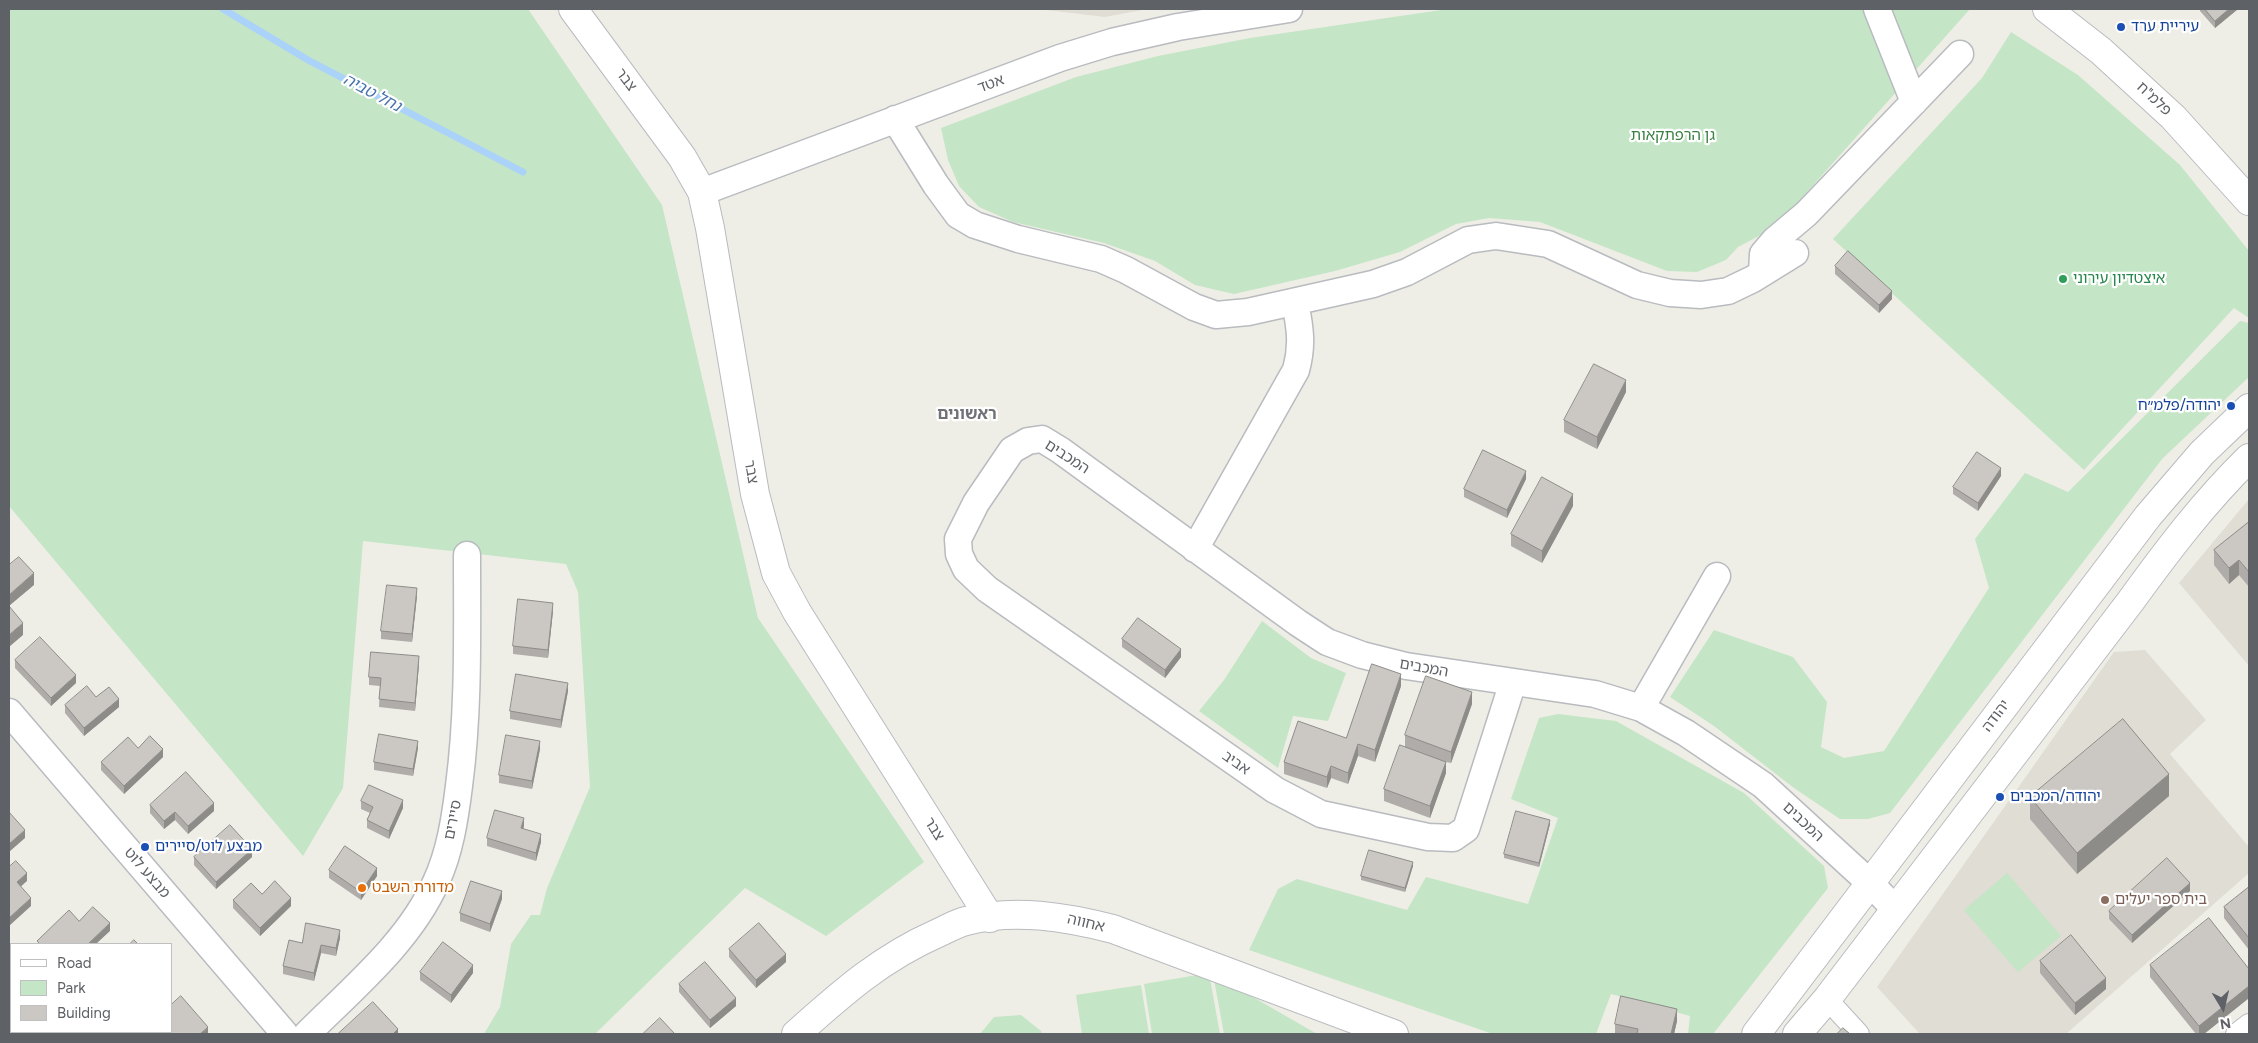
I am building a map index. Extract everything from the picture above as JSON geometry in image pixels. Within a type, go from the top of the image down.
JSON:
[{"type":"street","name":"צבר","points":[[572,9],[682,157],[702,192],[755,494],[776,573],[796,612],[990,918]]},
{"type":"street","name":"אטד","points":[[702,192],[1060,58],[1112,42],[1178,27],[1289,9]]},
{"type":"street","points":[[1877,9],[1914,102]]},
{"type":"street","name":"פלמ\"ח","points":[[2047,9],[2101,51],[2173,116],[2249,201]]},
{"type":"street","points":[[1762,273],[1763,254],[1775,240],[1806,214],[1960,54]]},
{"type":"street","points":[[895,119],[936,185],[958,215],[975,225],[1018,239],[1101,259],[1194,307],[1216,315],[1248,312],[1373,284],[1407,272],[1468,240],[1496,236],[1548,244],[1637,285],[1670,293],[1701,295],[1728,291],[1795,253]]},
{"type":"street","points":[[1195,549],[1296,370],[1301,352],[1300,326],[1295,302]]},
{"type":"street","name":"יהודה","points":[[1756,1034],[2148,516],[2202,453],[2249,408]]},
{"type":"street","name":"המכבים","points":[[976,503],[1012,450],[1028,442],[1042,439],[1327,642],[1362,655],[1406,666],[1595,694],[1641,708],[1686,733],[1763,785],[1870,883],[1895,909]]},
{"type":"street","points":[[1797,1034],[1827,999],[2130,602],[2177,537],[2203,506],[2249,458]]},
{"type":"street","name":"אביב","points":[[976,503],[958,539],[959,554],[966,569],[987,589],[1274,790],[1321,814],[1428,837],[1453,838],[1466,829],[1513,682]]},
{"type":"street","name":"סיירים","points":[[307,1034],[373,968],[410,926],[436,882],[454,827],[463,756],[468,680],[467,555]]},
{"type":"street","points":[[1641,708],[1717,576]]},
{"type":"street","name":"מבצע לוט","points":[[9,712],[285,1034]]},
{"type":"street","name":"אחווה","points":[[796,1034],[878,965],[922,940],[966,921],[1014,914],[1066,917],[1113,929],[1363,1029],[1394,1034]]},
{"type":"street","points":[[1827,999],[1859,1034]]},
{"type":"street","points":[[2236,1034],[2249,1024]]},
{"type":"shaded area","points":[[1038,9],[1147,9],[1105,17]]},
{"type":"shaded area","points":[[2249,499],[2249,666],[2179,583]]},
{"type":"shaded area","points":[[2145,650],[2206,720],[2170,754],[2249,847],[2249,873],[2066,1034],[1920,1034],[1877,987],[2114,652]]},
{"type":"green space","points":[[9,9],[528,9],[662,205],[758,618],[924,862],[826,936],[745,888],[595,1034],[484,1034],[500,1007],[511,944],[531,915],[540,915],[547,888],[590,787],[578,592],[566,564],[363,541],[343,788],[303,856],[9,506]]},
{"type":"green space","name":"גן הרפתקאות","points":[[1448,9],[1970,9],[1776,227],[1738,247],[1726,260],[1697,272],[1667,271],[1540,222],[1489,218],[1456,224],[1400,252],[1335,271],[1234,294],[1195,285],[1155,261],[1104,243],[1013,222],[979,207],[959,186],[948,160],[941,128],[1076,77],[1158,56],[1250,38]]},
{"type":"green space","name":"איצטדיון עירוני","points":[[2011,32],[2078,75],[2180,165],[2249,251],[2249,318],[2234,308],[2084,470],[1833,239],[1982,78]]},
{"type":"green space","points":[[2240,321],[2249,323],[2249,377],[2163,458],[1890,813],[1868,819],[1840,819],[1794,788],[1714,726],[1670,697],[1714,630],[1793,657],[1827,702],[1821,747],[1844,758],[1884,751],[1989,588],[1975,539],[2025,473],[2068,492]]},
{"type":"green space","points":[[1262,621],[1311,658],[1346,673],[1328,721],[1293,716],[1278,768],[1199,711],[1224,680]]},
{"type":"green space","points":[[1558,714],[1616,721],[1744,793],[1824,866],[1828,888],[1713,1034],[1688,1034],[1690,1016],[1611,994],[1596,1034],[1493,1034],[1249,950],[1278,889],[1297,879],[1407,910],[1426,877],[1528,904],[1558,818],[1511,799],[1539,718]]},
{"type":"green space","points":[[2007,873],[2061,936],[2018,972],[1964,910]]},
{"type":"green space","points":[[1209,973],[1220,1034],[1152,1034],[1144,984]]},
{"type":"green space","points":[[1213,974],[1317,1034],[1224,1034]]},
{"type":"green space","points":[[1141,985],[1149,1034],[1082,1034],[1076,995]]},
{"type":"green space","points":[[1021,1015],[1041,1031],[1042,1034],[980,1034],[994,1017]]},
{"type":"building","points":[[2205,9],[2229,9],[2215,21]]},
{"type":"building","points":[[1848,251],[1892,291],[1879,305],[1835,266]]},
{"type":"building","points":[[1594,364],[1626,380],[1597,437],[1564,420]]},
{"type":"building","points":[[1483,450],[1526,471],[1507,510],[1464,489]]},
{"type":"building","points":[[1977,452],[2001,468],[1978,503],[1953,487]]},
{"type":"building","points":[[1542,477],[1573,494],[1542,551],[1511,534]]},
{"type":"building","points":[[2249,522],[2249,572],[2239,560],[2229,568],[2214,550]]},
{"type":"building","points":[[19,557],[34,573],[9,595],[9,565]]},
{"type":"building","points":[[387,585],[417,588],[412,634],[381,631]]},
{"type":"building","points":[[518,599],[553,603],[548,650],[513,646]]},
{"type":"building","points":[[9,606],[23,623],[9,635]]},
{"type":"building","points":[[1138,618],[1181,649],[1165,670],[1122,639]]},
{"type":"building","points":[[40,637],[76,675],[51,698],[15,660]]},
{"type":"building","points":[[371,652],[419,656],[415,703],[379,699],[381,678],[369,677]]},
{"type":"building","points":[[1372,664],[1401,674],[1375,750],[1358,744],[1348,773],[1331,766],[1327,777],[1284,762],[1298,721],[1346,738]]},
{"type":"building","points":[[516,674],[568,683],[561,720],[510,711]]},
{"type":"building","points":[[1426,676],[1472,692],[1451,752],[1405,735]]},
{"type":"building","points":[[87,686],[96,697],[109,687],[119,699],[84,728],[65,705]]},
{"type":"building","points":[[2123,719],[2169,774],[2077,853],[2030,797]]},
{"type":"building","points":[[379,734],[418,741],[413,769],[374,762]]},
{"type":"building","points":[[506,735],[540,741],[532,781],[499,775]]},
{"type":"building","points":[[150,736],[163,749],[124,786],[101,762],[128,737],[138,748]]},
{"type":"building","points":[[1400,745],[1446,762],[1430,806],[1384,789]]},
{"type":"building","points":[[186,772],[214,803],[188,826],[175,812],[164,821],[150,805]]},
{"type":"building","points":[[369,785],[403,800],[389,831],[367,820],[373,807],[361,801]]},
{"type":"building","points":[[495,810],[524,818],[521,828],[541,834],[536,853],[487,838]]},
{"type":"building","points":[[1516,811],[1550,820],[1539,863],[1504,854]]},
{"type":"building","points":[[9,812],[25,830],[9,844]]},
{"type":"building","points":[[230,825],[252,849],[216,882],[194,857]]},
{"type":"building","points":[[345,846],[377,868],[361,892],[329,870]]},
{"type":"building","points":[[1369,850],[1413,862],[1405,888],[1361,876]]},
{"type":"building","points":[[2167,858],[2190,883],[2132,935],[2109,911]]},
{"type":"building","points":[[16,861],[27,873],[17,882],[31,898],[9,918],[9,867]]},
{"type":"building","points":[[275,881],[291,898],[260,928],[233,900],[251,883],[262,894]]},
{"type":"building","points":[[471,881],[502,891],[490,924],[460,913]]},
{"type":"building","points":[[2249,887],[2249,938],[2224,907]]},
{"type":"building","points":[[93,907],[110,923],[89,943],[39,943],[37,941],[69,910],[79,921]]},
{"type":"building","points":[[2209,918],[2249,969],[2249,986],[2199,1026],[2150,965]]},
{"type":"building","points":[[306,923],[340,930],[336,948],[321,945],[314,973],[283,966],[289,940],[302,943]]},
{"type":"building","points":[[759,923],[786,954],[756,980],[729,949]]},
{"type":"building","points":[[2071,935],[2106,978],[2075,1003],[2040,961]]},
{"type":"building","points":[[443,942],[473,965],[451,995],[420,972]]},
{"type":"building","points":[[705,962],[736,998],[710,1020],[679,984]]},
{"type":"building","points":[[181,996],[208,1027],[200,1034],[155,1034],[172,1033],[172,1004]]},
{"type":"building","points":[[1621,996],[1677,1009],[1671,1034],[1637,1034],[1638,1029],[1615,1024]]},
{"type":"building","points":[[373,1002],[398,1029],[393,1034],[338,1034]]},
{"type":"building","points":[[660,1018],[675,1034],[644,1033]]},
{"type":"building","points":[[1843,1028],[1850,1034],[1837,1034]]},
{"type":"waterway","name":"נחל טביה","points":[[223,9],[308,60],[523,172]]},
{"type":"place","name":"עיריית ערד","points":[[2121,27]]},
{"type":"place","name":"איצטדיון עירוני","points":[[2063,279]]},
{"type":"place","name":"יהודה/פלמ״ח","points":[[2231,406]]},
{"type":"place","name":"יהודה/המכבים","points":[[2000,797]]},
{"type":"place","name":"מבצע לוט/סיירים","points":[[145,847]]},
{"type":"place","name":"מדורת השבט","points":[[362,888]]},
{"type":"place","name":"בית ספר יעלים","points":[[2105,900]]},
{"type":"district","name":"ראשונים","points":[[967,414]]}]
